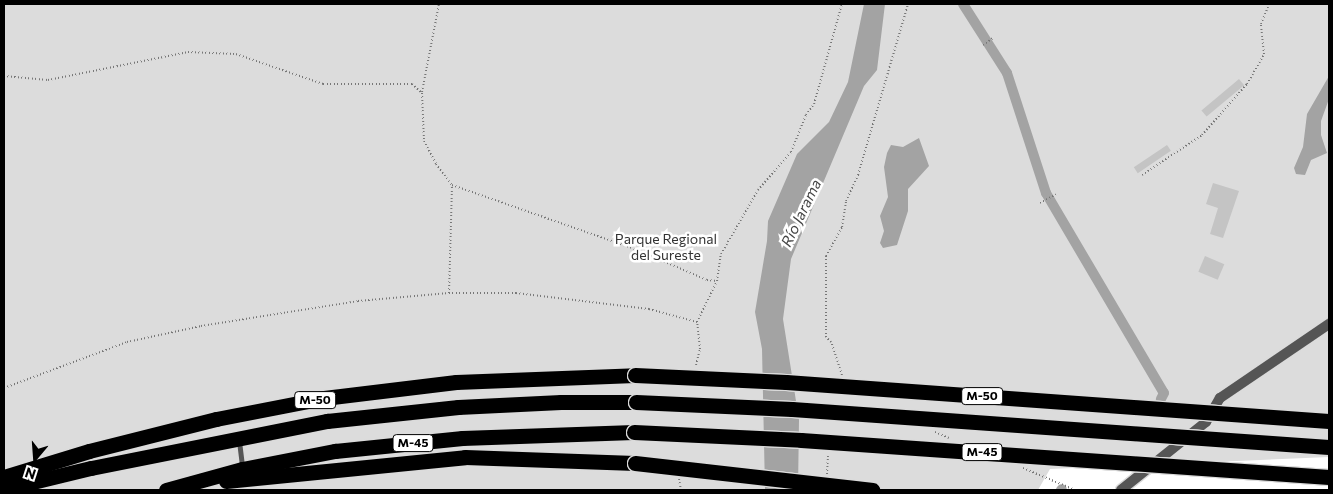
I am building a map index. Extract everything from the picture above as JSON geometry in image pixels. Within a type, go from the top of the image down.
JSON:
[{"type":"highway","name":"M-50","points":[[4,477],[88,451],[216,419],[324,398],[456,382],[635,375],[786,382],[1329,421]]},
{"type":"highway","name":"M-45","points":[[4,489],[239,438],[328,421],[458,408],[561,402],[636,402],[792,409],[1329,447]]},
{"type":"highway","name":"M-45","points":[[197,483],[242,469],[336,451],[462,438],[634,432],[801,440],[1329,477]]},
{"type":"highway","points":[[166,490],[197,483],[465,458],[635,463],[872,490]]},
{"type":"street","points":[[1121,490],[1206,422],[1220,398],[1329,324]]},
{"type":"lane","points":[[239,438],[242,469]]},
{"type":"path","points":[[439,4],[429,68],[422,93],[424,142],[436,164],[452,185],[635,248],[707,280],[717,282]]},
{"type":"path","points":[[694,368],[699,361],[697,322],[717,282],[722,254],[758,190],[791,152],[806,115],[814,104],[842,4]]},
{"type":"path","points":[[842,377],[839,362],[826,337],[826,256],[842,227],[846,202],[858,175],[908,4]]},
{"type":"path","points":[[1142,175],[1202,135],[1247,84],[1264,54],[1260,24],[1269,4]]},
{"type":"path","points":[[983,45],[993,38]]},
{"type":"path","points":[[4,76],[48,80],[188,52],[236,54],[323,84],[412,84],[422,93]]},
{"type":"path","points":[[449,293],[452,185]]},
{"type":"path","points":[[1040,203],[1056,194]]},
{"type":"path","points":[[4,388],[127,342],[201,326],[358,301],[449,293],[516,293],[589,300],[649,310],[697,322]]},
{"type":"path","points":[[363,490],[504,490]]},
{"type":"green space","name":"Parque Regional del Sureste","points":[[4,4],[1329,4],[1329,457],[1050,469],[1038,490],[4,490]]},
{"type":"water","name":"Río Jarama","points":[[864,4],[885,4],[877,70],[864,86],[791,259],[783,319],[799,420],[798,490],[765,490],[762,349],[755,312],[767,241],[768,221],[797,154],[829,122],[848,82]]},
{"type":"water","points":[[1329,76],[1329,99],[1321,121],[1321,135],[1327,153],[1311,160],[1305,175],[1296,174],[1294,168],[1303,147],[1307,114]]},
{"type":"water","points":[[919,138],[929,166],[908,189],[908,211],[897,245],[883,248],[880,243],[884,231],[880,216],[888,197],[884,167],[887,153],[891,145],[903,147]]},
{"type":"building","points":[[1239,79],[1244,85],[1207,117],[1201,110]]},
{"type":"building","points":[[1167,145],[1171,151],[1138,173],[1134,167]]},
{"type":"building","points":[[1213,183],[1239,191],[1223,238],[1210,234],[1218,208],[1206,204]]},
{"type":"building","points":[[1205,256],[1224,264],[1218,280],[1198,272]]},
{"type":"waterway","points":[[963,4],[1007,73],[1046,193],[1164,393],[1161,399]]}]
